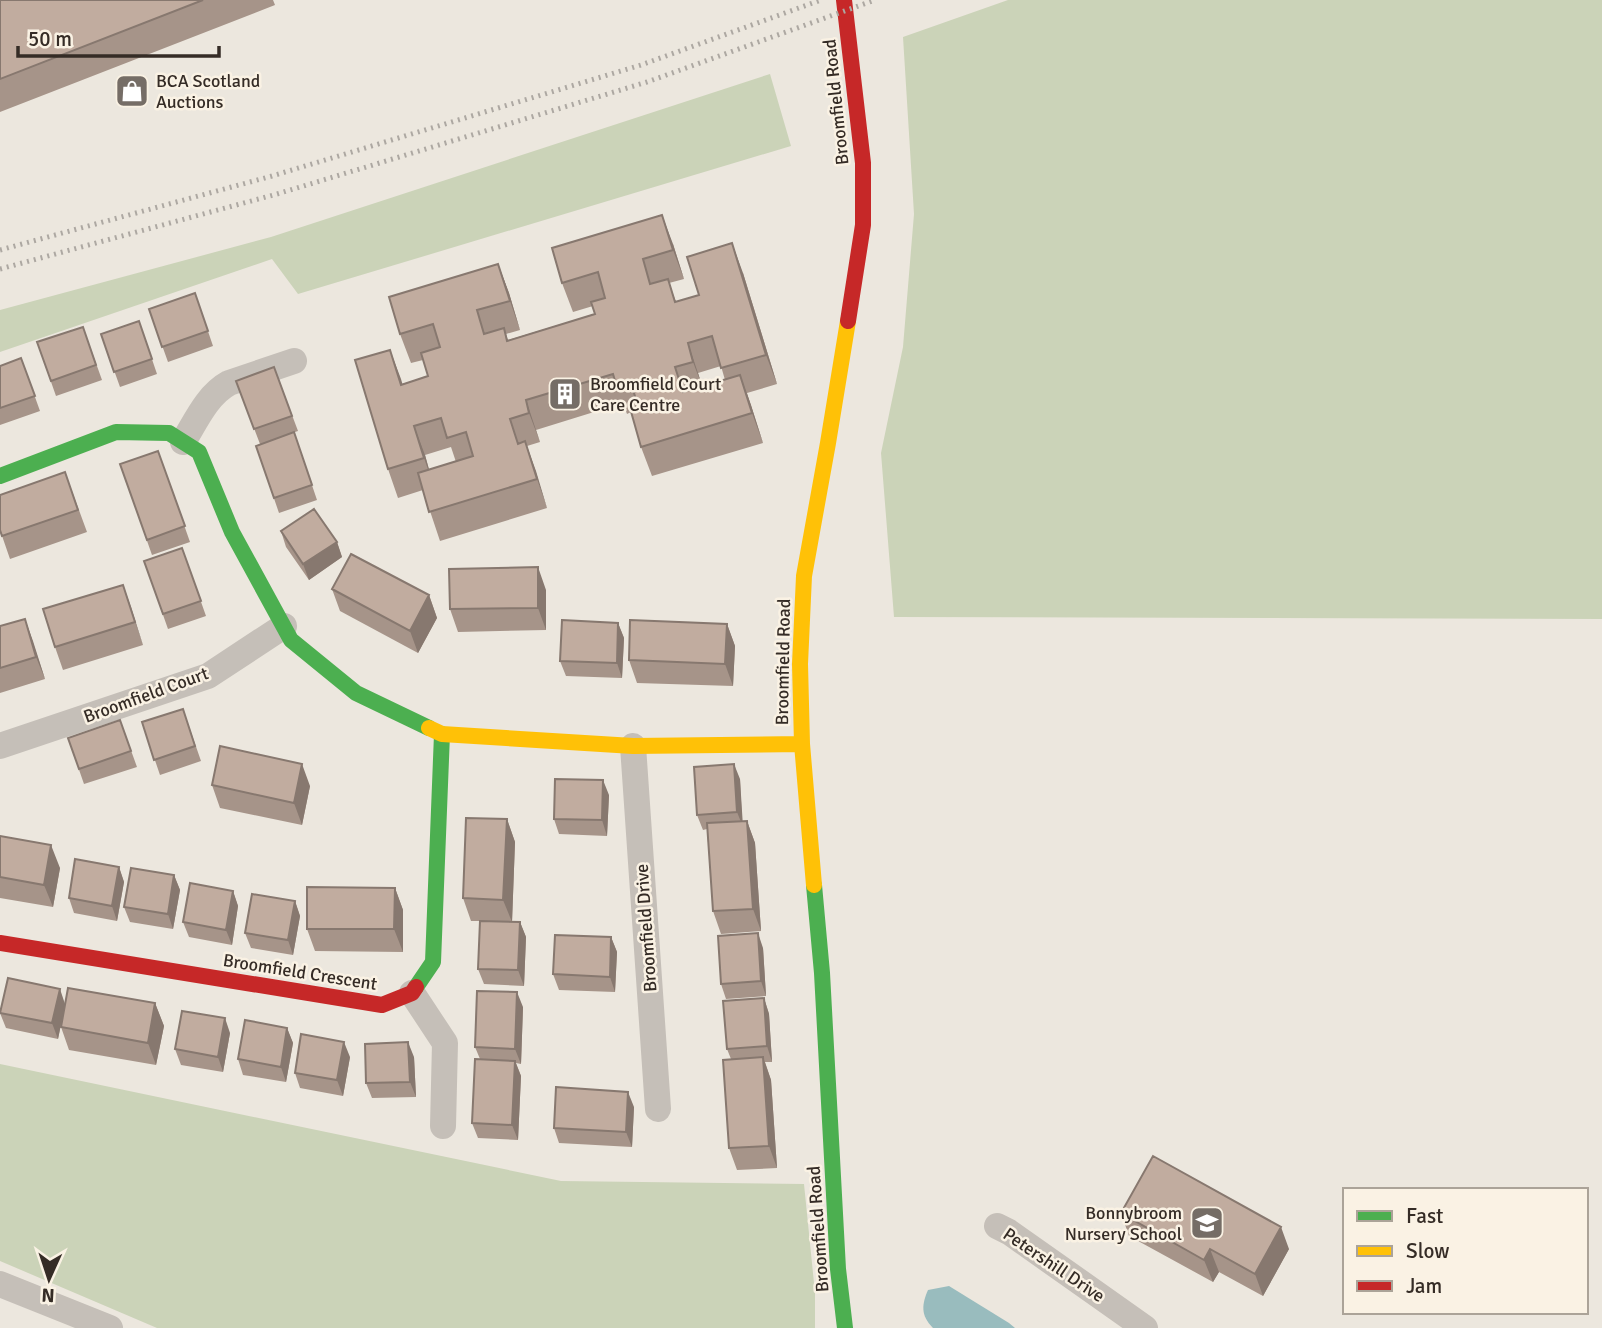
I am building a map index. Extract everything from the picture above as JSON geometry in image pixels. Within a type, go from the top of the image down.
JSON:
[{"type":"street","name":"Broomfield Road","points":[[844,0],[863,163],[863,225],[804,576],[800,664],[802,744],[821,973],[838,1269],[845,1328]]},
{"type":"street","points":[[183,442],[219,388],[295,361]]},
{"type":"street","points":[[0,475],[116,432],[169,433],[199,452],[232,532],[291,640],[356,693],[442,734],[633,746],[802,744]]},
{"type":"street","name":"Broomfield Court","points":[[0,746],[208,676],[284,626]]},
{"type":"street","points":[[442,734],[433,962],[412,993],[445,1043],[443,1126]]},
{"type":"street","name":"Broomfield Drive","points":[[633,746],[658,1109]]},
{"type":"street","name":"Broomfield Crescent","points":[[0,943],[382,1005],[412,993]]},
{"type":"street","name":"Petershill Drive","points":[[997,1226],[1145,1328]]},
{"type":"street","points":[[0,1284],[110,1328]]},
{"type":"green space","points":[[1008,0],[1602,0],[1602,619],[894,617],[881,453],[903,347],[914,214],[903,37]]},
{"type":"green space","points":[[770,74],[791,146],[298,294],[272,259],[0,352],[0,310],[271,237]]},
{"type":"green space","points":[[0,1064],[561,1181],[804,1184],[815,1293],[815,1328],[157,1328],[0,1261]]},
{"type":"water","points":[[949,1286],[1015,1328],[933,1328],[924,1314],[926,1295],[928,1290]]},
{"type":"building","points":[[0,0],[203,0],[0,79]]},
{"type":"building","name":"Broomfield Court Care Centre","points":[[662,215],[673,250],[643,259],[650,284],[668,279],[675,302],[699,295],[687,257],[732,243],[766,355],[721,368],[712,336],[688,343],[693,362],[675,367],[683,392],[740,375],[752,413],[641,447],[630,408],[638,406],[630,380],[616,384],[613,374],[526,400],[529,413],[510,419],[518,444],[525,441],[537,479],[429,512],[418,473],[473,456],[466,432],[447,438],[441,418],[414,426],[424,458],[388,469],[355,360],[390,350],[401,385],[428,376],[421,353],[440,347],[433,324],[400,334],[389,297],[498,264],[510,301],[477,310],[484,334],[504,328],[507,341],[595,314],[591,302],[605,298],[598,272],[562,283],[552,248]]},
{"type":"building","points":[[195,293],[208,331],[162,347],[149,309]]},
{"type":"building","points":[[139,321],[152,359],[114,372],[101,334]]},
{"type":"building","points":[[83,327],[96,365],[51,381],[37,342]]},
{"type":"building","points":[[21,358],[35,396],[0,408],[0,366]]},
{"type":"building","points":[[274,367],[292,416],[254,429],[236,381]]},
{"type":"building","points":[[294,432],[312,485],[274,498],[256,446]]},
{"type":"building","points":[[158,451],[185,526],[147,540],[120,464]]},
{"type":"building","points":[[65,472],[78,510],[2,536],[0,495]]},
{"type":"building","points":[[314,509],[337,542],[303,564],[281,531]]},
{"type":"building","points":[[182,548],[201,601],[163,614],[144,561]]},
{"type":"building","points":[[351,554],[429,595],[410,631],[332,589]]},
{"type":"building","points":[[538,567],[538,608],[450,609],[449,569]]},
{"type":"building","points":[[123,585],[135,622],[55,647],[43,609]]},
{"type":"building","points":[[25,619],[36,657],[0,668],[0,626]]},
{"type":"building","points":[[562,620],[618,623],[617,663],[560,661]]},
{"type":"building","points":[[630,620],[727,624],[725,664],[629,660]]},
{"type":"building","points":[[183,709],[195,746],[154,760],[142,722]]},
{"type":"building","points":[[120,720],[131,751],[79,769],[68,738]]},
{"type":"building","points":[[220,746],[302,764],[294,803],[212,785]]},
{"type":"building","points":[[734,764],[737,812],[697,815],[694,767]]},
{"type":"building","points":[[555,779],[603,780],[602,820],[554,819]]},
{"type":"building","points":[[466,818],[507,819],[503,900],[463,898]]},
{"type":"building","points":[[747,821],[753,909],[713,911],[707,823]]},
{"type":"building","points":[[0,836],[51,845],[44,885],[0,877]]},
{"type":"building","points":[[75,859],[119,867],[112,906],[69,898]]},
{"type":"building","points":[[131,868],[174,875],[168,914],[124,907]]},
{"type":"building","points":[[190,883],[233,891],[226,930],[183,922]]},
{"type":"building","points":[[307,887],[395,888],[394,929],[307,929]]},
{"type":"building","points":[[252,894],[295,901],[288,940],[245,933]]},
{"type":"building","points":[[480,921],[520,922],[518,970],[478,969]]},
{"type":"building","points":[[758,933],[761,981],[721,984],[718,936]]},
{"type":"building","points":[[555,935],[611,937],[610,977],[553,974]]},
{"type":"building","points":[[8,978],[60,989],[52,1023],[0,1013]]},
{"type":"building","points":[[68,988],[155,1003],[148,1043],[61,1027]]},
{"type":"building","points":[[477,991],[517,992],[515,1049],[475,1047]]},
{"type":"building","points":[[764,998],[767,1046],[727,1049],[723,1001]]},
{"type":"building","points":[[182,1011],[225,1018],[218,1057],[175,1049]]},
{"type":"building","points":[[245,1020],[287,1028],[281,1067],[238,1059]]},
{"type":"building","points":[[301,1034],[344,1042],[337,1080],[295,1073]]},
{"type":"building","points":[[408,1042],[410,1082],[366,1083],[365,1044]]},
{"type":"building","points":[[763,1057],[769,1146],[729,1148],[723,1060]]},
{"type":"building","points":[[475,1059],[515,1061],[512,1125],[472,1123]]},
{"type":"building","points":[[556,1087],[628,1092],[626,1132],[554,1128]]},
{"type":"building","points":[[1153,1156],[1281,1227],[1255,1274],[1210,1249],[1204,1260],[1121,1213]]},
{"type":"railway","points":[[0,250],[272,176],[641,65],[821,0]]},
{"type":"railway","points":[[0,269],[277,194],[647,82],[875,0]]},
{"type":"traffic: fast","points":[[0,476],[116,432],[169,433],[199,452],[232,532],[291,640],[356,693],[429,728]]},
{"type":"traffic: fast","points":[[416,987],[433,962],[442,734]]},
{"type":"traffic: fast","points":[[814,885],[822,973],[838,1269],[845,1328]]},
{"type":"traffic: slow","points":[[814,885],[802,744],[800,664],[804,576],[848,321]]},
{"type":"traffic: slow","points":[[429,728],[442,734],[633,746],[802,744]]},
{"type":"traffic: jam","points":[[844,0],[863,163],[863,225],[848,321]]},
{"type":"traffic: jam","points":[[0,943],[382,1005],[412,993],[416,987]]},
{"type":"place","name":"BCA Scotland Auctions","points":[[132,91]]},
{"type":"place","name":"Broomfield Court Care Centre","points":[[565,394]]},
{"type":"place","name":"Bonnybroom Nursery School","points":[[1207,1223]]}]
